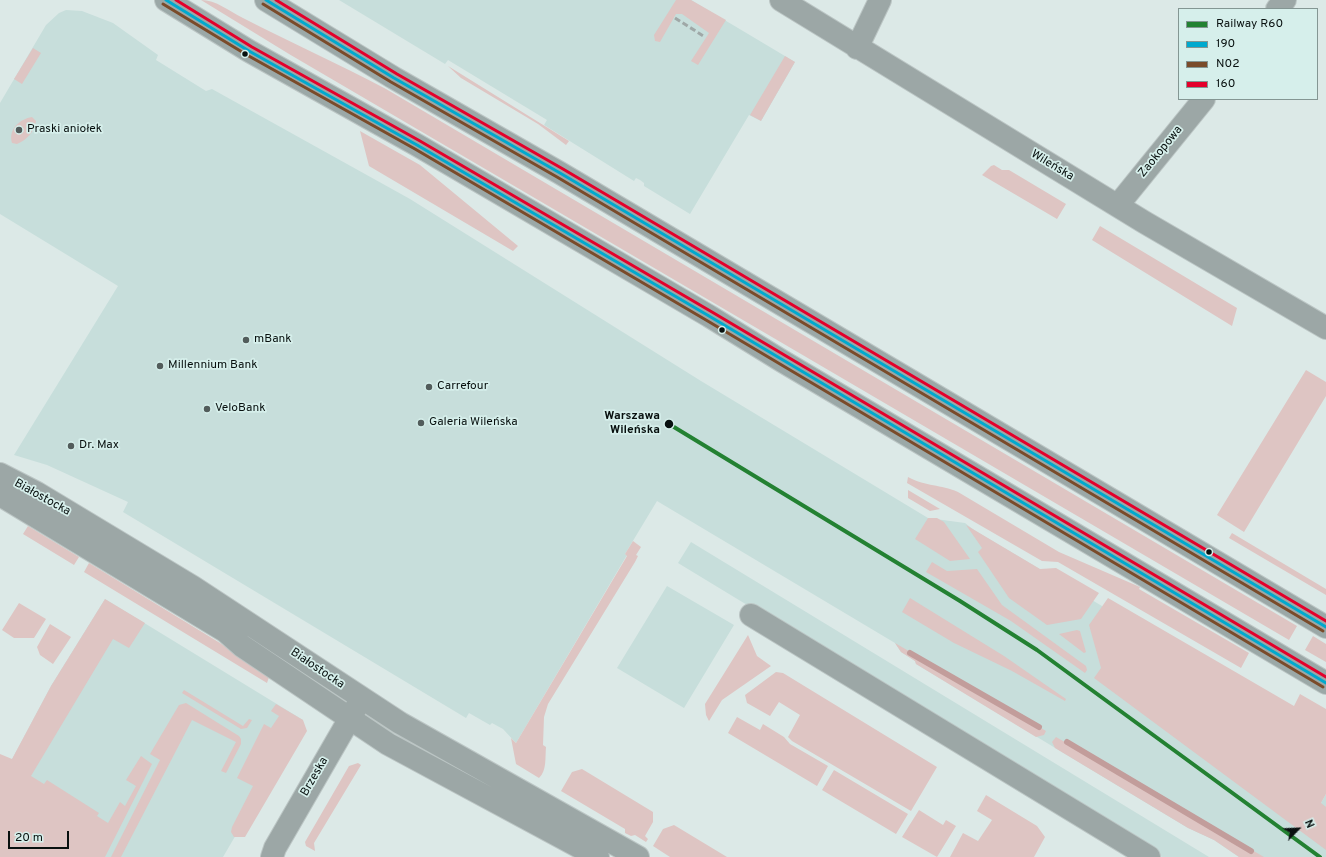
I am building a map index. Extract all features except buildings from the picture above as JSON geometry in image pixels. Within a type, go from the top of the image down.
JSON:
[{"type":"main road","points":[[166,0],[249,51],[417,145],[709,316],[789,365],[1326,683]]},
{"type":"main road","points":[[266,0],[394,78],[560,173],[1326,627]]},
{"type":"street","name":"Wileńska","points":[[781,0],[857,48],[1118,206],[1326,328]]},
{"type":"street","points":[[857,48],[880,0]]},
{"type":"street","points":[[1278,8],[1285,0]]},
{"type":"street","name":"Zaokopowa","points":[[1118,206],[1203,100]]},
{"type":"street","name":"Białostocka","points":[[0,474],[37,493],[193,587],[400,724],[638,857]]},
{"type":"street","name":"Białostocka","points":[[0,495],[224,632],[242,646],[388,744],[598,857]]},
{"type":"street","points":[[751,615],[1149,857]]},
{"type":"street","name":"Brzeska","points":[[272,857],[275,848],[362,699]]},
{"type":"shaded area","points":[[201,0],[207,0],[217,4],[386,89],[1297,626],[1289,640],[289,54]]},
{"type":"shaded area","points":[[339,0],[691,0],[795,62],[761,121],[749,115],[690,214],[644,186],[644,183],[640,180],[636,178],[634,181],[544,125],[547,120],[448,60],[445,64]]},
{"type":"shaded area","points":[[676,0],[691,0],[726,20],[698,65],[691,61],[709,33],[682,14],[676,14],[660,42],[655,41],[654,35]]},
{"type":"shaded area","name":"Galeria Wileńska","points":[[66,10],[82,11],[113,23],[158,55],[156,60],[206,91],[212,89],[410,199],[701,381],[928,518],[965,523],[974,530],[1102,606],[1321,803],[1326,794],[1326,857],[1239,857],[1214,840],[1188,828],[916,664],[915,661],[901,652],[895,643],[657,501],[625,554],[627,555],[516,743],[503,729],[492,723],[490,725],[469,713],[466,718],[123,512],[128,502],[47,465],[14,455],[118,286],[0,214],[0,103],[46,25],[59,13]]},
{"type":"shaded area","points":[[33,48],[41,53],[22,84],[14,79]]},
{"type":"shaded area","points":[[785,56],[795,62],[761,121],[750,115]]},
{"type":"shaded area","points":[[448,66],[569,141],[566,145],[538,124],[461,78]]},
{"type":"shaded area","points":[[32,117],[36,121],[34,129],[30,135],[17,144],[12,143],[11,138],[13,129],[19,122]]},
{"type":"shaded area","points":[[360,131],[420,165],[518,246],[513,251],[369,166]]},
{"type":"shaded area","points":[[994,165],[1002,170],[1009,170],[1066,204],[1057,219],[982,175]]},
{"type":"shaded area","points":[[1100,226],[1237,308],[1232,326],[1092,240]]},
{"type":"shaded area","points":[[1306,370],[1326,382],[1326,396],[1244,532],[1217,515]]},
{"type":"shaded area","points":[[908,477],[958,492],[1059,552],[1140,587],[1139,589],[1249,653],[1241,668],[1058,562],[1042,561],[907,483]]},
{"type":"shaded area","points":[[908,490],[940,509],[930,511],[908,498]]},
{"type":"shaded area","points":[[928,518],[937,518],[944,522],[970,559],[950,561],[915,539]]},
{"type":"shaded area","points":[[966,525],[1040,569],[1056,568],[1099,593],[1081,619],[1047,625],[1009,598],[978,552],[982,548]]},
{"type":"shaded area","points":[[28,526],[79,557],[74,565],[23,534]]},
{"type":"shaded area","points":[[1232,533],[1326,589],[1326,595],[1229,538]]},
{"type":"shaded area","points":[[633,541],[641,547],[636,555],[638,556],[635,562],[548,704],[544,717],[543,745],[546,747],[545,764],[542,775],[539,778],[516,764],[511,738],[516,743],[627,556],[625,554]]},
{"type":"shaded area","points":[[691,542],[1209,857],[1162,857],[678,563]]},
{"type":"shaded area","points":[[932,562],[947,571],[977,569],[1002,605],[1086,666],[1087,670],[1085,673],[1011,621],[926,572]]},
{"type":"shaded area","points":[[89,563],[220,643],[269,677],[267,683],[84,572]]},
{"type":"shaded area","points":[[667,586],[734,625],[684,708],[617,668]]},
{"type":"shaded area","points":[[910,598],[1004,656],[1066,699],[1065,701],[1012,671],[954,643],[902,612]]},
{"type":"shaded area","points":[[1108,598],[1294,706],[1300,694],[1326,709],[1326,794],[1321,803],[1326,807],[1326,850],[1094,678],[1101,668],[1089,625]]},
{"type":"shaded area","points":[[105,599],[303,720],[223,857],[0,857],[0,782],[51,686]]},
{"type":"shaded area","points":[[105,599],[145,623],[129,648],[113,639],[31,776],[44,784],[47,780],[99,813],[97,816],[108,823],[120,802],[125,806],[136,786],[126,780],[141,756],[152,764],[105,857],[0,857],[0,754],[12,759],[51,686]]},
{"type":"shaded area","points":[[19,603],[46,619],[34,638],[14,638],[2,630]]},
{"type":"shaded area","points":[[50,624],[71,637],[53,664],[40,655],[37,647]]},
{"type":"shaded area","points":[[1077,630],[1080,631],[1086,652],[1084,653],[1059,634]]},
{"type":"shaded area","points":[[748,635],[757,656],[771,666],[722,700],[709,721],[706,715],[705,704]]},
{"type":"shaded area","points":[[1313,636],[1326,644],[1326,662],[1305,650]]},
{"type":"shaded area","points":[[895,643],[1046,731],[1044,735],[1036,737],[916,664],[915,661],[901,652]]},
{"type":"shaded area","points":[[776,672],[783,673],[937,767],[911,811],[792,741],[788,737],[800,715],[779,702],[770,716],[747,703],[745,695]]},
{"type":"shaded area","points":[[184,690],[243,726],[249,719],[252,720],[247,728],[241,729],[182,693]]},
{"type":"shaded area","points":[[186,703],[239,736],[241,739],[241,744],[226,773],[221,771],[236,742],[192,720],[121,857],[111,857],[160,760],[150,754],[179,705]]},
{"type":"shaded area","points":[[276,704],[303,720],[307,731],[245,837],[234,837],[231,832],[232,827],[253,786],[237,778],[264,724],[271,728],[279,716],[271,711]]},
{"type":"shaded area","points":[[737,717],[760,730],[763,724],[784,737],[790,744],[828,766],[817,786],[728,733]]},
{"type":"shaded area","points":[[1056,737],[1264,857],[1239,857],[1214,840],[1188,828],[1055,748],[1052,742]]},
{"type":"shaded area","points":[[358,763],[361,765],[314,843],[315,851],[306,846],[305,842],[349,766]]},
{"type":"shaded area","points":[[582,769],[653,812],[653,822],[645,836],[648,839],[646,842],[635,835],[631,836],[625,833],[625,829],[561,791],[572,772]]},
{"type":"shaded area","points":[[834,770],[908,814],[896,834],[822,790]]},
{"type":"shaded area","points":[[986,795],[1037,826],[1045,837],[1034,857],[950,857],[963,833],[978,841],[992,820],[977,811]]},
{"type":"shaded area","points":[[919,810],[943,825],[946,820],[956,826],[937,857],[902,837]]},
{"type":"shaded area","points":[[674,825],[727,857],[670,857],[653,846],[663,829]]},
{"type":"waterway","points":[[910,653],[1039,727]]},
{"type":"waterway","points":[[1067,742],[1251,851]]},
{"type":"railway","points":[[675,18],[705,37]]},
{"type":"rail line","name":"R60","points":[[669,424],[960,601],[1037,650],[1320,857]]},
{"type":"transit line","name":"190","points":[[166,0],[249,51],[417,145],[709,316],[1326,683]]},
{"type":"transit line","name":"160","points":[[176,0],[252,47],[420,141],[712,312],[1326,677]]},
{"type":"transit line","name":"190","points":[[266,0],[394,78],[560,173],[1326,627]]},
{"type":"transit line","name":"160","points":[[276,0],[397,74],[563,169],[1326,621]]},
{"type":"transit line","name":"N02","points":[[163,4],[247,55],[415,149],[706,320],[1323,687]]},
{"type":"transit line","name":"N02","points":[[263,4],[391,82],[557,177],[1323,631]]},
{"type":"place","name":"Praski aniołek","points":[[19,130]]},
{"type":"place","name":"mBank","points":[[246,340]]},
{"type":"place","name":"Millennium Bank","points":[[160,366]]},
{"type":"place","name":"Carrefour","points":[[429,387]]},
{"type":"place","name":"VeloBank","points":[[207,409]]},
{"type":"place","name":"Galeria Wileńska","points":[[421,423]]},
{"type":"place","name":"Warszawa Wileńska","points":[[669,424]]},
{"type":"place","name":"Dr. Max","points":[[71,446]]}]
